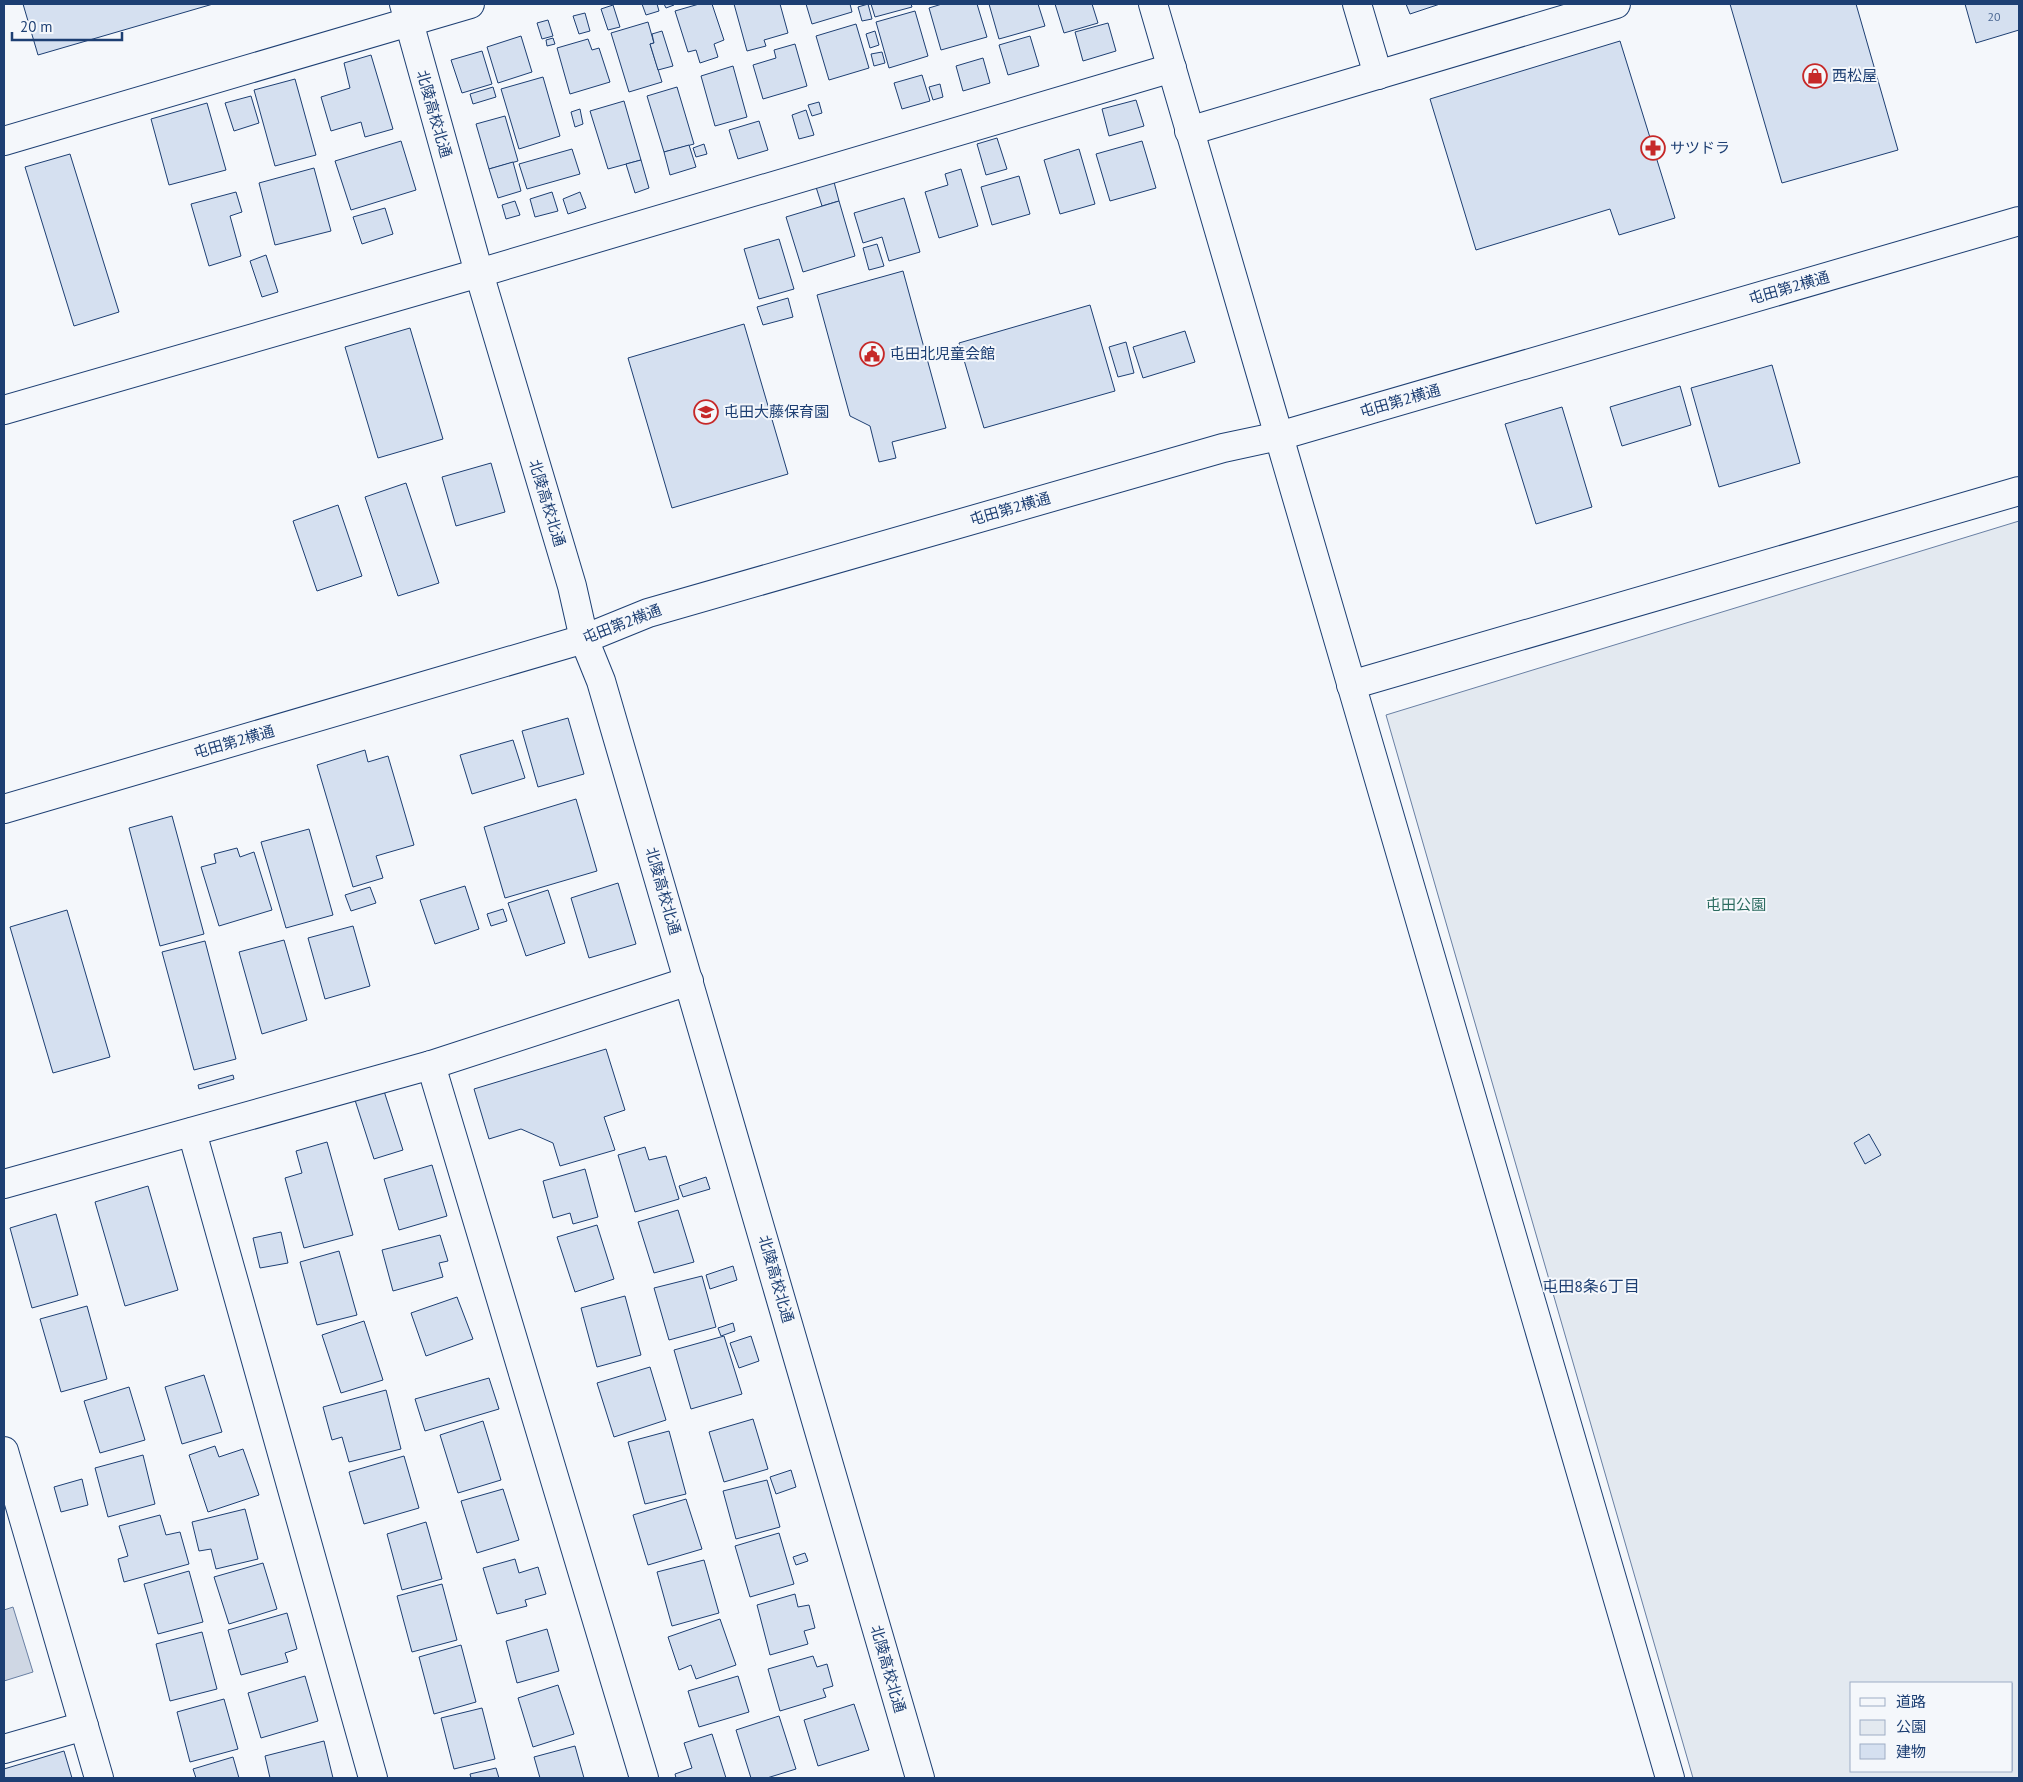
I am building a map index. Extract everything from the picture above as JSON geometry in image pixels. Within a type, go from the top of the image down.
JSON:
[{"type":"street","points":[[4,141],[406,12],[470,4]]},
{"type":"street","points":[[1153,4],[1670,1778]]},
{"type":"street","points":[[1357,4],[1378,75]]},
{"type":"street","points":[[1189,131],[1605,5]]},
{"type":"street","name":"北陵高校北通","points":[[406,12],[479,273],[572,586],[584,639],[601,681],[920,1778]]},
{"type":"street","points":[[4,410],[479,273],[1172,68]]},
{"type":"street","name":"屯田第2横通","points":[[4,809],[584,639],[648,613],[1223,448],[1279,436],[2019,221]]},
{"type":"street","points":[[1350,685],[2019,491]]},
{"type":"street","points":[[4,1184],[431,1065],[689,981]]},
{"type":"street","points":[[431,1065],[644,1778]]},
{"type":"street","points":[[192,1132],[373,1778]]},
{"type":"street","points":[[4,1451],[99,1778]]},
{"type":"street","points":[[4,1748],[84,1726]]},
{"type":"green space","name":"屯田公園","points":[[2019,521],[2019,1778],[1693,1778],[1386,715]]},
{"type":"shaded area","points":[[13,1607],[33,1672],[4,1681],[4,1610]]},
{"type":"building","points":[[23,4],[213,4],[38,55]]},
{"type":"building","points":[[642,4],[657,4],[659,11],[646,15]]},
{"type":"building","points":[[664,4],[674,4],[674,5],[666,8]]},
{"type":"building","points":[[699,4],[712,4],[724,40],[714,44],[718,57],[700,63],[696,50],[688,52],[675,11]]},
{"type":"building","points":[[734,4],[780,4],[788,33],[764,40],[766,46],[747,51]]},
{"type":"building","points":[[806,4],[850,4],[852,12],[812,24]]},
{"type":"building","points":[[868,4],[872,19],[862,21],[858,7]]},
{"type":"building","points":[[871,4],[911,4],[912,7],[875,17]]},
{"type":"building","points":[[942,4],[977,4],[987,37],[941,50],[929,8]]},
{"type":"building","points":[[989,4],[1038,4],[1045,26],[999,39]]},
{"type":"building","points":[[1055,4],[1092,4],[1098,23],[1064,33]]},
{"type":"building","points":[[1406,4],[1440,4],[1410,14]]},
{"type":"building","points":[[1730,4],[1856,4],[1898,150],[1782,183]]},
{"type":"building","points":[[1965,4],[2019,4],[2019,30],[1976,43]]},
{"type":"building","points":[[613,5],[620,27],[608,30],[601,9]]},
{"type":"building","points":[[915,11],[928,56],[889,68],[876,22]]},
{"type":"building","points":[[585,13],[590,31],[579,34],[573,16]]},
{"type":"building","points":[[548,20],[553,36],[542,39],[537,23]]},
{"type":"building","points":[[648,22],[654,43],[650,44],[662,82],[629,92],[611,33]]},
{"type":"building","points":[[1108,23],[1116,51],[1083,61],[1075,32]]},
{"type":"building","points":[[856,24],[869,68],[829,80],[816,36]]},
{"type":"building","points":[[662,31],[673,66],[658,70],[650,44],[654,43],[652,34]]},
{"type":"building","points":[[875,31],[879,45],[870,48],[866,34]]},
{"type":"building","points":[[521,36],[532,72],[498,83],[487,47]]},
{"type":"building","points":[[1030,36],[1039,66],[1008,75],[999,45]]},
{"type":"building","points":[[553,38],[555,44],[547,46],[546,40]]},
{"type":"building","points":[[588,39],[592,50],[599,48],[610,82],[570,94],[557,48]]},
{"type":"building","points":[[1620,41],[1675,218],[1619,235],[1610,209],[1476,250],[1430,99]]},
{"type":"building","points":[[795,44],[807,86],[763,99],[753,65],[776,58],[774,50]]},
{"type":"building","points":[[482,51],[492,84],[462,93],[451,60]]},
{"type":"building","points":[[882,52],[885,63],[874,66],[871,54]]},
{"type":"building","points":[[371,55],[393,129],[365,137],[361,122],[331,131],[321,97],[350,88],[344,63]]},
{"type":"building","points":[[983,58],[990,83],[963,91],[956,66]]},
{"type":"building","points":[[733,66],[747,117],[715,126],[701,76]]},
{"type":"building","points":[[922,75],[930,101],[902,109],[894,83]]},
{"type":"building","points":[[543,77],[560,136],[519,149],[501,89]]},
{"type":"building","points":[[295,79],[316,155],[275,166],[254,90]]},
{"type":"building","points":[[940,84],[943,97],[933,100],[929,87]]},
{"type":"building","points":[[493,87],[496,97],[473,104],[470,94]]},
{"type":"building","points":[[677,87],[694,144],[664,152],[647,96]]},
{"type":"building","points":[[251,96],[259,123],[234,131],[225,103]]},
{"type":"building","points":[[1136,100],[1144,126],[1109,136],[1102,109]]},
{"type":"building","points":[[624,101],[641,160],[608,169],[590,111]]},
{"type":"building","points":[[819,102],[822,113],[812,116],[808,105]]},
{"type":"building","points":[[207,103],[226,170],[169,185],[151,119]]},
{"type":"building","points":[[580,109],[583,124],[575,127],[571,112]]},
{"type":"building","points":[[806,110],[814,135],[799,139],[792,115]]},
{"type":"building","points":[[505,116],[518,161],[489,169],[476,124]]},
{"type":"building","points":[[759,121],[768,150],[738,159],[729,130]]},
{"type":"building","points":[[997,138],[1007,169],[986,175],[977,144]]},
{"type":"building","points":[[401,141],[416,190],[351,210],[335,161]]},
{"type":"building","points":[[1142,141],[1156,188],[1110,201],[1096,154]]},
{"type":"building","points":[[704,144],[707,154],[696,157],[693,148]]},
{"type":"building","points":[[689,145],[696,167],[670,175],[664,152]]},
{"type":"building","points":[[572,149],[580,174],[527,189],[519,164]]},
{"type":"building","points":[[1079,149],[1095,204],[1060,214],[1044,160]]},
{"type":"building","points":[[70,154],[119,312],[74,326],[25,167]]},
{"type":"building","points":[[641,160],[649,188],[635,193],[626,164]]},
{"type":"building","points":[[513,162],[521,191],[498,198],[489,169]]},
{"type":"building","points":[[314,168],[331,231],[275,245],[259,183]]},
{"type":"building","points":[[961,169],[978,226],[939,238],[925,192],[948,185],[945,174]]},
{"type":"building","points":[[1019,176],[1030,214],[992,225],[981,187]]},
{"type":"building","points":[[834,182],[839,201],[822,206],[816,187]]},
{"type":"building","points":[[236,192],[242,212],[230,216],[241,256],[209,266],[191,204]]},
{"type":"building","points":[[552,192],[558,211],[535,217],[530,199]]},
{"type":"building","points":[[580,192],[586,208],[568,214],[563,199]]},
{"type":"building","points":[[904,198],[920,252],[889,261],[882,237],[863,243],[854,213]]},
{"type":"building","points":[[515,201],[520,215],[506,219],[502,205]]},
{"type":"building","points":[[839,201],[855,256],[803,272],[786,217]]},
{"type":"building","points":[[385,208],[393,234],[362,244],[353,217]]},
{"type":"building","points":[[779,239],[794,289],[759,299],[744,249]]},
{"type":"building","points":[[877,244],[884,266],[869,270],[863,248]]},
{"type":"building","points":[[266,255],[278,292],[262,297],[250,261]]},
{"type":"building","points":[[903,271],[946,428],[892,442],[896,458],[879,462],[870,426],[850,416],[817,295]]},
{"type":"building","points":[[788,298],[793,317],[763,325],[757,307]]},
{"type":"building","points":[[1090,305],[1115,391],[984,428],[959,343]]},
{"type":"building","points":[[744,324],[788,474],[672,508],[628,358]]},
{"type":"building","points":[[410,328],[443,439],[378,458],[345,347]]},
{"type":"building","points":[[1185,331],[1195,362],[1143,378],[1133,347]]},
{"type":"building","points":[[1126,342],[1134,373],[1118,377],[1109,347]]},
{"type":"building","points":[[1772,365],[1800,463],[1719,487],[1691,388]]},
{"type":"building","points":[[1680,386],[1691,425],[1622,446],[1610,407]]},
{"type":"building","points":[[1562,407],[1592,507],[1536,524],[1505,424]]},
{"type":"building","points":[[491,463],[505,512],[456,526],[442,477]]},
{"type":"building","points":[[406,483],[439,583],[398,596],[365,497]]},
{"type":"building","points":[[338,505],[362,576],[317,591],[293,521]]},
{"type":"building","points":[[568,718],[584,774],[538,787],[522,731]]},
{"type":"building","points":[[513,740],[525,778],[472,794],[460,755]]},
{"type":"building","points":[[365,750],[368,762],[388,756],[414,845],[376,856],[383,878],[353,887],[317,765]]},
{"type":"building","points":[[576,799],[597,871],[505,898],[484,827]]},
{"type":"building","points":[[172,816],[204,934],[160,946],[129,828]]},
{"type":"building","points":[[309,829],[333,915],[286,928],[261,842]]},
{"type":"building","points":[[237,848],[240,857],[254,852],[272,910],[219,926],[201,867],[216,863],[214,854]]},
{"type":"building","points":[[618,883],[636,944],[589,958],[571,898]]},
{"type":"building","points":[[465,886],[479,929],[435,944],[420,900]]},
{"type":"building","points":[[370,887],[376,903],[351,911],[345,895]]},
{"type":"building","points":[[548,890],[565,943],[526,956],[508,903]]},
{"type":"building","points":[[503,909],[507,921],[491,926],[487,914]]},
{"type":"building","points":[[67,910],[110,1057],[53,1073],[10,927]]},
{"type":"building","points":[[353,926],[370,986],[325,999],[308,938]]},
{"type":"building","points":[[284,940],[307,1020],[262,1034],[239,952]]},
{"type":"building","points":[[205,941],[236,1059],[194,1070],[162,952]]},
{"type":"building","points":[[606,1049],[625,1110],[604,1117],[615,1150],[560,1166],[553,1143],[521,1129],[489,1139],[474,1089]]},
{"type":"building","points":[[233,1075],[234,1079],[199,1089],[198,1085]]},
{"type":"building","points":[[383,1088],[403,1150],[374,1159],[354,1097]]},
{"type":"building","points":[[1869,1134],[1881,1155],[1865,1164],[1854,1143]]},
{"type":"building","points":[[327,1142],[353,1235],[304,1248],[285,1178],[302,1173],[296,1151]]},
{"type":"building","points":[[645,1147],[649,1160],[666,1156],[679,1199],[635,1212],[618,1155]]},
{"type":"building","points":[[432,1165],[447,1216],[399,1230],[384,1179]]},
{"type":"building","points":[[585,1169],[598,1217],[573,1224],[570,1213],[553,1218],[543,1181]]},
{"type":"building","points":[[706,1177],[710,1189],[683,1197],[679,1186]]},
{"type":"building","points":[[148,1186],[178,1290],[125,1306],[95,1202]]},
{"type":"building","points":[[678,1210],[694,1262],[654,1273],[638,1222]]},
{"type":"building","points":[[56,1214],[78,1295],[32,1308],[10,1228]]},
{"type":"building","points":[[597,1225],[614,1279],[575,1292],[557,1237]]},
{"type":"building","points":[[281,1232],[288,1263],[260,1268],[253,1238]]},
{"type":"building","points":[[440,1235],[448,1261],[439,1263],[443,1277],[393,1291],[382,1250]]},
{"type":"building","points":[[339,1251],[357,1315],[317,1325],[300,1262]]},
{"type":"building","points":[[733,1266],[737,1280],[710,1289],[706,1275]]},
{"type":"building","points":[[702,1276],[716,1327],[669,1340],[654,1288]]},
{"type":"building","points":[[625,1296],[641,1355],[597,1367],[581,1308]]},
{"type":"building","points":[[457,1297],[473,1339],[426,1356],[411,1313]]},
{"type":"building","points":[[87,1306],[107,1379],[61,1392],[40,1319]]},
{"type":"building","points":[[364,1321],[383,1380],[341,1393],[322,1335]]},
{"type":"building","points":[[733,1323],[735,1331],[721,1336],[718,1328]]},
{"type":"building","points":[[724,1336],[742,1394],[691,1409],[674,1350]]},
{"type":"building","points":[[751,1336],[759,1361],[739,1368],[730,1343]]},
{"type":"building","points":[[650,1367],[666,1420],[614,1437],[597,1383]]},
{"type":"building","points":[[204,1375],[222,1432],[182,1444],[165,1387]]},
{"type":"building","points":[[489,1378],[499,1409],[425,1431],[415,1399]]},
{"type":"building","points":[[129,1387],[145,1440],[100,1453],[84,1401]]},
{"type":"building","points":[[386,1390],[401,1449],[349,1462],[342,1437],[332,1440],[323,1407]]},
{"type":"building","points":[[753,1419],[768,1469],[724,1482],[709,1432]]},
{"type":"building","points":[[483,1421],[501,1480],[458,1493],[440,1435]]},
{"type":"building","points":[[669,1431],[686,1494],[645,1504],[628,1442]]},
{"type":"building","points":[[215,1446],[219,1457],[243,1449],[259,1495],[208,1512],[189,1455]]},
{"type":"building","points":[[143,1455],[155,1504],[108,1517],[95,1468]]},
{"type":"building","points":[[404,1456],[419,1508],[364,1524],[349,1472]]},
{"type":"building","points":[[791,1470],[796,1487],[776,1494],[770,1477]]},
{"type":"building","points":[[82,1479],[88,1505],[61,1512],[54,1487]]},
{"type":"building","points":[[767,1480],[780,1527],[736,1539],[723,1491]]},
{"type":"building","points":[[503,1489],[519,1540],[477,1553],[461,1501]]},
{"type":"building","points":[[686,1499],[702,1549],[648,1565],[633,1515]]},
{"type":"building","points":[[245,1509],[258,1559],[216,1569],[211,1549],[199,1551],[192,1522]]},
{"type":"building","points":[[160,1515],[166,1535],[180,1532],[189,1564],[124,1582],[118,1559],[128,1556],[119,1526]]},
{"type":"building","points":[[426,1522],[442,1579],[402,1590],[387,1534]]},
{"type":"building","points":[[779,1533],[794,1584],[750,1597],[735,1546]]},
{"type":"building","points":[[805,1553],[808,1561],[796,1565],[793,1557]]},
{"type":"building","points":[[515,1559],[519,1573],[538,1567],[546,1594],[525,1600],[527,1606],[497,1614],[483,1568]]},
{"type":"building","points":[[704,1560],[719,1613],[672,1626],[657,1572]]},
{"type":"building","points":[[263,1563],[277,1609],[229,1624],[214,1577]]},
{"type":"building","points":[[189,1571],[203,1622],[158,1634],[144,1584]]},
{"type":"building","points":[[442,1584],[457,1640],[412,1652],[397,1596]]},
{"type":"building","points":[[795,1594],[798,1607],[809,1605],[815,1628],[804,1631],[808,1644],[770,1655],[757,1605]]},
{"type":"building","points":[[287,1613],[297,1649],[285,1653],[288,1662],[241,1675],[228,1630]]},
{"type":"building","points":[[720,1619],[736,1665],[696,1679],[691,1665],[679,1670],[668,1637]]},
{"type":"building","points":[[547,1629],[559,1671],[517,1683],[506,1641]]},
{"type":"building","points":[[202,1632],[217,1689],[170,1701],[156,1644]]},
{"type":"building","points":[[461,1645],[476,1702],[434,1714],[419,1657]]},
{"type":"building","points":[[813,1656],[817,1667],[827,1664],[833,1686],[823,1689],[826,1697],[780,1711],[768,1669]]},
{"type":"building","points":[[305,1676],[318,1721],[261,1738],[248,1693]]},
{"type":"building","points":[[738,1676],[749,1712],[699,1727],[688,1691]]},
{"type":"building","points":[[558,1685],[574,1734],[533,1747],[518,1698]]},
{"type":"building","points":[[224,1699],[238,1749],[190,1762],[177,1712]]},
{"type":"building","points":[[854,1704],[869,1750],[818,1766],[804,1720]]},
{"type":"building","points":[[482,1708],[495,1759],[454,1769],[441,1718]]},
{"type":"building","points":[[779,1716],[796,1769],[767,1778],[751,1778],[736,1730]]},
{"type":"building","points":[[712,1734],[726,1778],[676,1778],[675,1774],[692,1768],[684,1743]]},
{"type":"building","points":[[324,1741],[333,1778],[270,1778],[265,1756]]},
{"type":"building","points":[[575,1746],[584,1778],[540,1778],[534,1757]]},
{"type":"building","points":[[64,1751],[72,1778],[4,1778],[4,1769]]},
{"type":"building","points":[[233,1757],[239,1778],[196,1778],[193,1769]]},
{"type":"building","points":[[496,1768],[499,1778],[471,1778],[470,1774]]},
{"type":"place","name":"西松屋","points":[[1815,76]]},
{"type":"place","name":"サツドラ","points":[[1653,148]]},
{"type":"place","name":"屯田北児童会館","points":[[872,354]]},
{"type":"place","name":"屯田大藤保育園","points":[[706,412]]},
{"type":"district","name":"屯田8条6丁目","points":[[1591,1286]]}]
